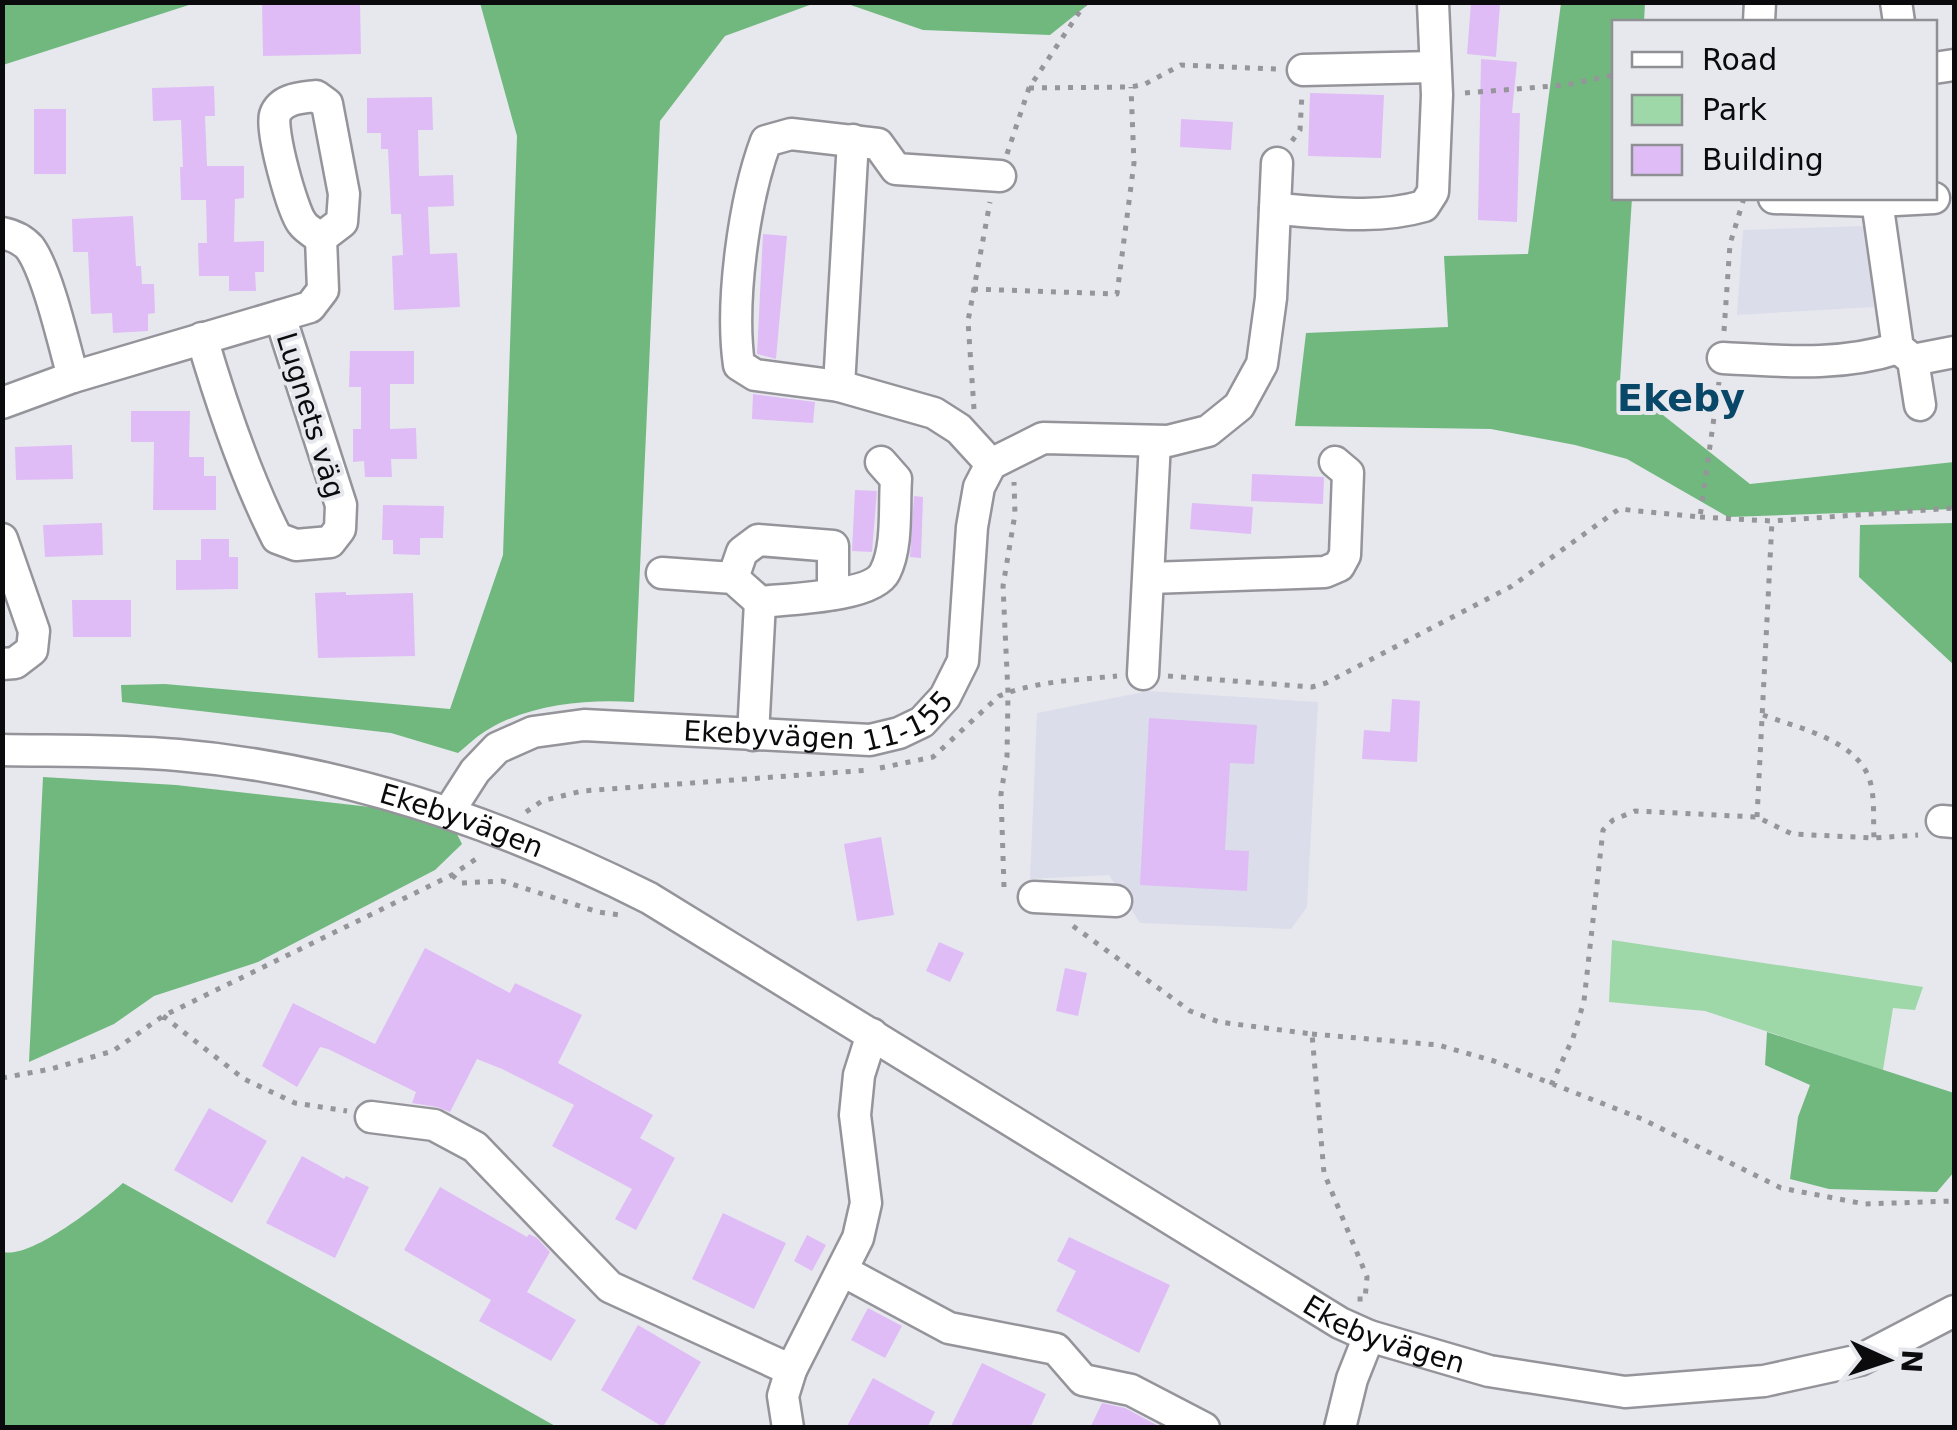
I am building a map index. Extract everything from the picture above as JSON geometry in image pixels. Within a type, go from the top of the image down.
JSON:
[{"type":"street","points":[[1275,209],[1354,214],[1424,206],[1432,192],[1436,81],[1433,4]]},
{"type":"street","points":[[1303,70],[1436,81]]},
{"type":"street","points":[[1000,176],[896,169],[878,144],[853,140],[791,134],[766,141],[744,222],[736,342],[739,365],[755,374],[825,382],[934,413],[959,429],[990,464],[1044,438],[1156,442],[1208,431],[1239,406],[1262,364],[1271,298],[1277,163]]},
{"type":"street","points":[[825,382],[853,140]]},
{"type":"street","points":[[1842,200],[1893,200]]},
{"type":"street","points":[[1876,201],[1905,354],[1920,405]]},
{"type":"street","points":[[2,234],[12,235],[30,248],[48,290],[74,376]]},
{"type":"street","name":"Lugnets väg","points":[[4,396],[310,307],[322,290],[320,238]]},
{"type":"street","name":"Lugnets väg","points":[[202,338],[248,472],[276,538],[296,546],[330,542],[340,529],[340,505],[280,316]]},
{"type":"street","points":[[1722,358],[1809,362],[1954,352]]},
{"type":"street","points":[[1143,674],[1156,442]]},
{"type":"street","points":[[662,573],[733,578],[760,602],[874,585],[887,568],[896,479],[882,462]]},
{"type":"street","points":[[1150,578],[1325,572],[1338,566],[1345,555],[1348,473],[1336,462]]},
{"type":"street","name":"Ekebyvägen 11-155","points":[[448,813],[475,771],[497,748],[533,732],[584,725],[870,740],[922,722],[945,697],[962,661],[972,527],[980,487],[990,464]]},
{"type":"street","points":[[2,539],[34,631],[32,650],[15,662],[2,664]]},
{"type":"street","points":[[733,578],[742,552],[758,540],[833,546],[833,594]]},
{"type":"street","points":[[753,735],[760,602]]},
{"type":"street","name":"Ekebyvägen","points":[[2,750],[177,755],[347,782],[448,813],[578,862],[649,898],[1369,1336],[1489,1370],[1625,1392],[1764,1381],[1860,1360],[1954,1312]]},
{"type":"street","points":[[1034,897],[1116,900]]},
{"type":"street","points":[[788,1428],[783,1396],[791,1370],[858,1238],[866,1203],[856,1114],[859,1076],[872,1034]]},
{"type":"street","points":[[371,1117],[434,1125],[476,1147],[610,1287],[791,1370]]},
{"type":"street","points":[[842,1270],[949,1328],[1056,1350],[1083,1380],[1131,1390],[1204,1428]]},
{"type":"street","points":[[1340,1428],[1352,1379],[1369,1336]]},
{"type":"path","points":[[1029,88],[1131,87],[1181,65],[1303,70],[1300,130],[1277,163]]},
{"type":"path","points":[[1436,81],[1566,85],[1612,75]]},
{"type":"path","points":[[974,289],[1117,294],[1134,163],[1131,87]]},
{"type":"path","points":[[1700,517],[1722,358],[1730,244],[1743,200]]},
{"type":"path","points":[[520,817],[542,800],[582,791],[750,776],[850,773],[912,763],[933,757],[998,696],[1029,685],[1143,674],[1312,687],[1512,586],[1619,509],[1772,520],[1954,508]]},
{"type":"path","points":[[1756,817],[1772,520]]},
{"type":"path","points":[[1763,715],[1826,738],[1856,759],[1870,779],[1874,838]]},
{"type":"path","points":[[1551,1084],[1573,1038],[1584,1001],[1603,830],[1613,820],[1635,810],[1756,817],[1792,834],[1874,838],[1924,835],[1948,822]]},
{"type":"path","points":[[2,1078],[113,1051],[163,1016],[470,866],[488,850]]},
{"type":"path","points":[[1034,897],[1190,1011],[1219,1022],[1438,1045],[1494,1061],[1642,1119],[1781,1188],[1865,1204],[1954,1201]]},
{"type":"path","points":[[163,1016],[244,1079],[295,1103],[329,1106],[371,1117]]},
{"type":"path","points":[[1312,1034],[1324,1173],[1368,1277],[1364,1299],[1329,1292],[1321,1310]]},
{"type":"shaded area","points":[[1866,226],[1874,307],[1737,315],[1743,230]]},
{"type":"shaded area","points":[[1149,691],[1318,702],[1307,907],[1291,929],[1140,923],[1109,875],[1030,879],[1037,713]]},
{"type":"green space","points":[[3,2],[195,2],[195,3],[3,65]]},
{"type":"green space","points":[[1090,2],[1050,35],[923,30],[845,3]]},
{"type":"green space","points":[[480,3],[815,3],[725,36],[660,121],[634,702],[597,701],[523,714],[485,731],[458,753],[391,733],[122,702],[121,685],[165,684],[450,709],[503,555],[517,136]]},
{"type":"green space","points":[[1561,3],[1645,3],[1644,20],[1612,20],[1612,200],[1632,200],[1620,381],[1750,484],[1954,462],[1954,509],[1728,517],[1627,459],[1575,445],[1491,429],[1295,426],[1306,333],[1448,327],[1444,256],[1528,254]]},
{"type":"green space","points":[[1954,523],[1954,665],[1859,577],[1860,525]]},
{"type":"green space","points":[[43,777],[176,785],[379,808],[457,834],[462,844],[435,870],[258,962],[154,996],[114,1024],[29,1062]]},
{"type":"green space","points":[[1612,940],[1923,987],[1915,1010],[1893,1008],[1883,1070],[1705,1011],[1609,1002]]},
{"type":"green space","points":[[1767,1032],[1954,1093],[1954,1172],[1937,1192],[1829,1189],[1790,1179],[1798,1117],[1810,1085],[1765,1065]]},
{"type":"green space","points":[[123,1183],[557,1427],[3,1427],[3,1252],[16,1252],[48,1239]]},
{"type":"building","points":[[262,2],[360,2],[361,54],[263,56]]},
{"type":"building","points":[[1471,3],[1500,5],[1496,57],[1467,54]]},
{"type":"building","points":[[1481,59],[1517,62],[1512,113],[1520,113],[1517,222],[1478,220]]},
{"type":"building","points":[[214,86],[215,116],[205,116],[207,166],[244,166],[244,198],[235,199],[234,242],[264,241],[264,272],[255,272],[256,291],[229,291],[229,276],[199,276],[198,243],[207,243],[206,200],[181,200],[181,120],[153,121],[152,88]]},
{"type":"building","points":[[1310,93],[1384,95],[1381,158],[1308,156]]},
{"type":"building","points":[[432,97],[433,130],[418,130],[419,176],[453,175],[454,206],[428,207],[430,254],[457,253],[460,307],[394,310],[392,256],[403,255],[401,214],[391,214],[388,149],[381,149],[381,133],[367,133],[367,98]]},
{"type":"building","points":[[34,109],[66,109],[66,174],[34,174]]},
{"type":"building","points":[[1181,119],[1233,122],[1231,150],[1180,147]]},
{"type":"building","points":[[133,216],[136,266],[141,266],[142,284],[154,284],[155,313],[148,314],[148,331],[113,333],[112,313],[91,314],[88,252],[73,252],[72,219]]},
{"type":"building","points":[[763,234],[787,236],[776,359],[757,354]]},
{"type":"building","points":[[350,351],[414,351],[414,384],[390,384],[390,429],[416,428],[417,459],[391,459],[392,477],[365,477],[364,461],[353,462],[353,429],[361,429],[361,387],[349,387]]},
{"type":"building","points":[[753,394],[815,402],[813,423],[752,419]]},
{"type":"building","points":[[131,411],[190,411],[189,457],[204,457],[204,476],[216,476],[216,510],[153,510],[154,442],[131,442]]},
{"type":"building","points":[[72,445],[73,479],[16,480],[15,447]]},
{"type":"building","points":[[1252,474],[1324,477],[1323,504],[1251,501]]},
{"type":"building","points":[[855,490],[877,491],[872,552],[852,551]]},
{"type":"building","points":[[914,496],[923,497],[921,558],[910,557]]},
{"type":"building","points":[[1192,503],[1253,507],[1251,534],[1190,529]]},
{"type":"building","points":[[383,505],[444,506],[443,538],[420,538],[420,555],[393,554],[393,540],[382,540]]},
{"type":"building","points":[[102,523],[103,555],[45,557],[43,525]]},
{"type":"building","points":[[201,539],[229,539],[229,557],[238,557],[238,589],[176,590],[176,560],[201,560]]},
{"type":"building","points":[[315,593],[413,593],[415,656],[318,658]]},
{"type":"building","points":[[72,600],[131,600],[131,637],[73,637]]},
{"type":"building","points":[[1392,699],[1420,701],[1417,762],[1362,759],[1364,730],[1390,732]]},
{"type":"building","points":[[1149,718],[1257,725],[1254,764],[1230,763],[1225,850],[1249,851],[1247,891],[1140,885]]},
{"type":"building","points":[[881,837],[894,915],[857,921],[844,844]]},
{"type":"building","points":[[939,942],[964,953],[950,982],[926,971]]},
{"type":"building","points":[[425,948],[510,993],[515,983],[582,1015],[558,1063],[653,1115],[640,1138],[675,1158],[636,1230],[615,1219],[632,1189],[552,1146],[574,1105],[502,1069],[477,1059],[450,1112],[412,1103],[416,1092],[320,1047],[297,1087],[262,1066],[293,1003],[375,1044]]},
{"type":"building","points":[[1065,968],[1087,973],[1078,1016],[1056,1011]]},
{"type":"building","points":[[209,1108],[267,1141],[232,1203],[174,1170]]},
{"type":"building","points":[[302,1156],[344,1179],[346,1176],[369,1187],[335,1258],[266,1223]]},
{"type":"building","points":[[440,1187],[527,1237],[529,1234],[537,1238],[550,1252],[527,1292],[576,1320],[551,1361],[479,1321],[491,1300],[404,1250]]},
{"type":"building","points":[[723,1213],[786,1243],[754,1309],[692,1279]]},
{"type":"building","points":[[807,1235],[826,1245],[812,1271],[794,1261]]},
{"type":"building","points":[[1069,1237],[1170,1285],[1139,1353],[1056,1311],[1076,1271],[1057,1261]]},
{"type":"building","points":[[868,1308],[902,1326],[885,1358],[851,1340]]},
{"type":"building","points":[[638,1325],[701,1362],[663,1427],[601,1390]]},
{"type":"building","points":[[982,1363],[1046,1394],[1030,1428],[950,1428]]},
{"type":"building","points":[[873,1378],[935,1412],[927,1428],[846,1428]]},
{"type":"building","points":[[1102,1403],[1125,1408],[1162,1428],[1090,1428]]},
{"type":"district","name":"Ekeby","points":[[1681,398]]}]
